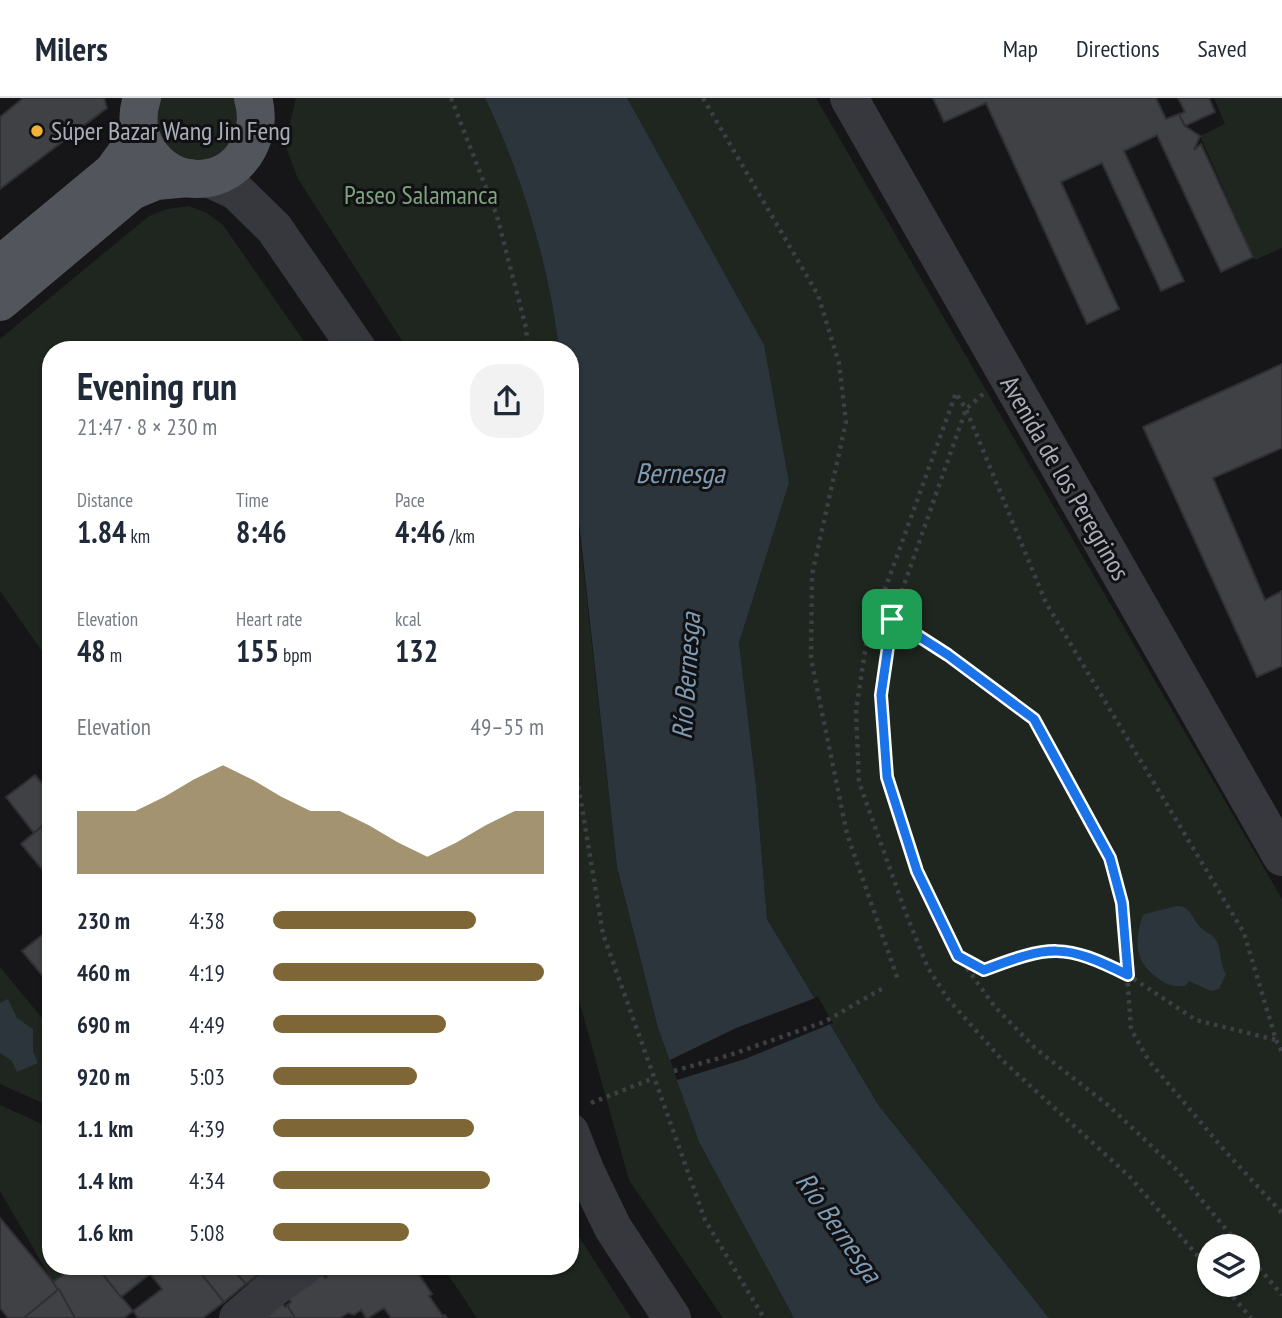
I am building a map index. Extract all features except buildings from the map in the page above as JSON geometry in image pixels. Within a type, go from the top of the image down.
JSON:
[{"type":"main road","points":[[0,302],[132,191],[156,181],[198,178],[227,170],[235,164],[243,157],[253,140],[257,120],[254,99]]},
{"type":"main road","points":[[139,107],[143,144],[153,159],[169,171],[198,178]]},
{"type":"main road","points":[[0,264],[113,171],[129,149],[139,107]]},
{"type":"street","name":"Avenida de los Peregrinos","points":[[849,98],[1282,857]]},
{"type":"street","points":[[253,140],[261,183],[274,228]]},
{"type":"street","points":[[198,178],[236,191],[274,228],[352,341]]},
{"type":"street","points":[[581,1118],[586,1172],[613,1228],[672,1318]]},
{"type":"street","points":[[238,1318],[292,1275]]},
{"type":"path","points":[[451,98],[497,216],[527,341]]},
{"type":"path","points":[[703,98],[817,295],[839,363],[846,422],[812,575],[811,659],[848,834],[898,980]]},
{"type":"path","points":[[988,390],[966,409],[892,619],[881,695],[887,777],[917,871],[958,956],[995,1007],[1036,1049],[1109,1106],[1176,1169],[1230,1234]]},
{"type":"path","points":[[1197,1255],[1129,1176],[1003,1060],[948,999],[928,968],[859,782],[856,710],[867,639],[956,393],[966,409],[1046,603],[1244,933],[1282,1052]]},
{"type":"path","points":[[892,619],[948,655],[1034,719],[1110,858],[1122,903],[1131,1029],[1149,1062],[1225,1152],[1282,1213]]},
{"type":"path","points":[[579,790],[603,934],[705,1220],[764,1318]]},
{"type":"path","points":[[958,956],[984,970],[1030,953],[1062,950],[1091,957],[1128,975],[1196,1020],[1276,1040]]},
{"type":"path","points":[[674,1071],[730,1055],[824,1022],[885,987]]},
{"type":"path","points":[[581,1118],[654,1078]]},
{"type":"path","points":[[1260,1269],[1282,1295]]},
{"type":"path","points":[[1233,1297],[1251,1318]]},
{"type":"green space","points":[[160,98],[234,98],[239,116],[232,141],[217,154],[202,160],[178,157],[161,139],[157,126]]},
{"type":"green space","name":"Paseo Salamanca","points":[[296,98],[485,98],[510,157],[532,221],[549,287],[558,341],[402,341],[298,179],[285,144]]},
{"type":"green space","points":[[627,98],[816,98],[1282,899],[1282,1318],[1049,1318],[879,1106],[767,919],[756,786],[739,643],[789,483],[650,143]]},
{"type":"green space","points":[[1214,98],[1282,98],[1282,248],[1255,260],[1200,136],[1225,124]]},
{"type":"green space","points":[[189,206],[207,213],[223,225],[304,341],[42,341],[42,651],[0,591],[0,339],[149,216],[167,209]]},
{"type":"green space","points":[[579,530],[617,867],[658,1028],[699,1142],[794,1318],[723,1318],[629,1180],[579,1001]]},
{"type":"green space","points":[[0,967],[42,1018],[42,1103],[0,1084],[0,1053],[12,1061],[38,1063],[33,1051],[33,1029],[17,1018],[8,1000],[0,1003]]},
{"type":"green space","points":[[0,1105],[42,1124],[42,1263],[0,1191]]},
{"type":"green space","points":[[579,1237],[631,1318],[477,1318],[448,1275],[579,1275]]},
{"type":"green space","points":[[49,1275],[62,1275],[53,1282]]},
{"type":"water","name":"Bernesga","points":[[485,98],[627,98],[764,345],[789,483],[739,643],[756,786],[767,919],[879,1106],[1049,1318],[794,1318],[699,1142],[658,1028],[617,867],[579,523],[579,341],[558,341],[549,287],[532,221]]},
{"type":"water","points":[[1175,906],[1188,910],[1200,927],[1217,942],[1226,974],[1219,989],[1211,991],[1189,981],[1185,986],[1174,986],[1159,979],[1145,966],[1138,951],[1138,934],[1143,915]]},
{"type":"water","points":[[8,999],[17,1018],[33,1029],[33,1051],[38,1063],[17,1072],[12,1061],[0,1053],[0,1003]]},
{"type":"pier","points":[[818,997],[833,1023],[745,1059],[677,1080],[670,1060],[736,1028]]},
{"type":"place","name":"Súper Bazar Wang Jin Feng","points":[[37,131]]},
{"type":"route","points":[[892,619],[948,655],[1034,719],[1110,858],[1122,903],[1128,975],[1091,957],[1062,950],[1030,953],[984,970],[958,956],[917,871],[887,777],[881,695],[892,619]]},
{"type":"water label","name":"Río Bernesga","points":[[686,676]]},
{"type":"water label","name":"Río Bernesga","points":[[839,1227]]}]
